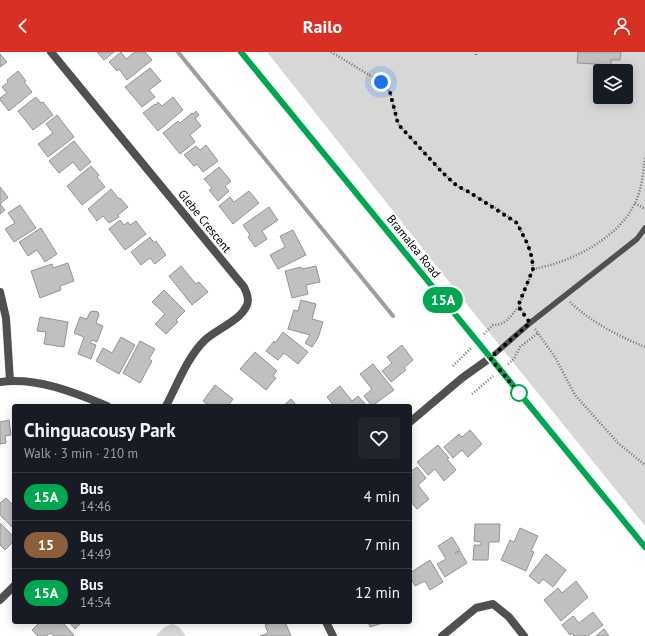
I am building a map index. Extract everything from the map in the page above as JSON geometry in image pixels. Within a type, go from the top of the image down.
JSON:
[{"type":"main road","name":"Bramalea Road","points":[[241,52],[645,547]]},
{"type":"street","name":"Glebe Crescent","points":[[52,52],[244,287],[247,294],[248,304],[244,312],[212,334],[198,347],[167,404]]},
{"type":"street","points":[[0,292],[6,314],[10,381]]},
{"type":"street","points":[[412,420],[462,378],[490,358]]},
{"type":"street","points":[[0,382],[10,381],[35,384],[69,391],[102,404]]},
{"type":"street","points":[[0,600],[12,588]]},
{"type":"street","points":[[442,636],[476,608],[493,604],[509,617],[524,636]]},
{"type":"street","points":[[327,624],[333,636]]},
{"type":"lane","points":[[490,358],[530,323],[637,239],[645,228]]},
{"type":"path","points":[[331,52],[381,82],[390,92],[398,124],[442,172],[457,186],[492,206],[517,223],[528,245],[532,258],[533,269],[518,306],[555,357],[575,395],[618,443],[645,465]]},
{"type":"path","points":[[533,269],[550,266],[577,256],[617,229],[635,203],[640,188],[645,158]]},
{"type":"path","points":[[635,203],[645,209]]},
{"type":"path","points":[[564,296],[570,303],[588,317],[625,338],[645,347]]},
{"type":"shaded area","points":[[267,52],[645,52],[645,526],[504,351]]},
{"type":"shaded area","points":[[173,624],[179,627],[186,636],[156,636],[163,628]]},
{"type":"building","points":[[97,52],[114,52],[104,60]]},
{"type":"building","points":[[121,52],[126,59],[135,52],[145,52],[152,60],[127,80],[119,69],[117,71],[109,62]]},
{"type":"building","points":[[578,52],[621,52],[620,60],[611,60],[611,64],[577,63]]},
{"type":"building","points":[[0,54],[7,62],[0,67]]},
{"type":"building","points":[[150,68],[161,81],[149,90],[155,97],[142,107],[125,87]]},
{"type":"building","points":[[18,71],[32,92],[9,111],[0,100],[0,98],[7,93],[2,87],[8,82],[7,80]]},
{"type":"building","points":[[36,97],[41,103],[43,102],[53,115],[33,130],[18,111]]},
{"type":"building","points":[[173,97],[183,110],[158,131],[143,113],[155,104],[156,105],[158,102],[162,106]]},
{"type":"building","points":[[196,111],[199,115],[195,118],[201,126],[190,135],[195,142],[180,154],[163,133],[178,121],[180,123]]},
{"type":"building","points":[[57,115],[74,137],[48,157],[38,144],[53,133],[46,124]]},
{"type":"building","points":[[74,141],[91,162],[80,171],[73,162],[59,173],[49,161]]},
{"type":"building","points":[[206,145],[218,161],[203,172],[197,164],[194,166],[184,155],[196,146],[200,150]]},
{"type":"building","points":[[91,166],[99,175],[97,177],[105,187],[82,205],[67,186]]},
{"type":"building","points":[[219,167],[231,181],[225,186],[229,191],[218,201],[209,190],[212,188],[204,179]]},
{"type":"building","points":[[0,187],[8,197],[0,204]]},
{"type":"building","points":[[111,189],[128,207],[118,215],[119,217],[109,223],[103,216],[97,221],[88,209]]},
{"type":"building","points":[[249,191],[259,203],[233,224],[219,206],[230,197],[234,202]]},
{"type":"building","points":[[0,204],[5,210],[0,214]]},
{"type":"building","points":[[20,205],[36,228],[14,242],[5,229],[15,223],[8,213]]},
{"type":"building","points":[[269,207],[278,220],[262,231],[267,239],[255,247],[248,237],[250,235],[243,225]]},
{"type":"building","points":[[120,220],[124,225],[128,222],[130,225],[136,221],[146,234],[125,250],[109,229]]},
{"type":"building","points":[[41,228],[57,254],[45,262],[37,250],[28,256],[19,242]]},
{"type":"building","points":[[293,230],[306,255],[278,269],[270,255],[285,247],[280,236]]},
{"type":"building","points":[[150,237],[154,243],[156,241],[166,255],[155,264],[150,258],[141,265],[131,252]]},
{"type":"building","points":[[68,263],[74,281],[60,286],[61,290],[40,298],[31,271],[52,264],[53,268]]},
{"type":"building","points":[[181,266],[196,284],[199,282],[208,292],[192,305],[169,276]]},
{"type":"building","points":[[316,266],[320,282],[306,285],[308,294],[292,298],[285,271],[301,267],[302,269]]},
{"type":"building","points":[[164,290],[185,311],[176,320],[178,322],[166,334],[155,324],[165,314],[152,302]]},
{"type":"building","points":[[301,300],[316,304],[312,319],[323,322],[318,338],[312,347],[305,343],[310,335],[288,329],[294,310],[298,311]]},
{"type":"building","points":[[90,312],[98,312],[99,315],[96,323],[103,326],[97,342],[92,340],[90,343],[96,345],[91,359],[78,354],[84,337],[74,333],[80,317],[87,319]]},
{"type":"building","points":[[40,317],[68,322],[64,347],[44,344],[46,332],[37,331]]},
{"type":"building","points":[[283,332],[308,352],[298,364],[284,353],[278,360],[266,351],[274,341],[275,343]]},
{"type":"building","points":[[121,337],[135,345],[119,374],[96,361],[103,348],[112,353]]},
{"type":"building","points":[[140,341],[155,349],[149,359],[152,361],[140,383],[123,373]]},
{"type":"building","points":[[402,345],[413,360],[404,368],[406,370],[391,382],[382,371],[392,363],[387,357]]},
{"type":"building","points":[[255,352],[277,371],[273,376],[276,378],[266,390],[240,369]]},
{"type":"building","points":[[373,364],[394,390],[375,404],[370,404],[364,396],[372,389],[360,374]]},
{"type":"building","points":[[215,385],[233,399],[229,404],[207,404],[203,401]]},
{"type":"building","points":[[340,386],[352,401],[358,396],[365,404],[332,404],[327,397]]},
{"type":"building","points":[[291,399],[295,404],[285,404]]},
{"type":"building","points":[[9,420],[11,435],[5,436],[6,443],[0,444],[0,422]]},
{"type":"building","points":[[470,430],[482,444],[468,457],[462,450],[453,458],[444,447],[459,434],[462,437]]},
{"type":"building","points":[[438,445],[449,458],[447,459],[456,470],[444,481],[435,469],[428,475],[417,462]]},
{"type":"building","points":[[417,467],[426,478],[418,485],[429,499],[417,509],[412,503],[412,471]]},
{"type":"building","points":[[6,498],[12,504],[12,527],[0,515],[0,503]]},
{"type":"building","points":[[0,523],[12,535],[12,543],[5,550],[0,545]]},
{"type":"building","points":[[475,524],[500,524],[499,542],[489,542],[488,560],[473,560],[474,545],[481,545],[481,542],[474,541]]},
{"type":"building","points":[[520,528],[538,536],[531,551],[534,552],[526,571],[501,560],[510,540],[514,542]]},
{"type":"building","points":[[452,537],[460,550],[455,553],[456,554],[460,551],[467,563],[445,577],[437,564],[446,559],[438,546]]},
{"type":"building","points":[[546,554],[566,570],[553,587],[543,579],[539,584],[529,576]]},
{"type":"building","points":[[430,560],[443,582],[430,590],[425,581],[415,586],[412,581],[412,572]]},
{"type":"building","points":[[576,581],[588,597],[561,621],[544,600],[558,588],[562,593]]},
{"type":"building","points":[[593,612],[603,625],[588,636],[574,636],[572,633],[570,635],[562,625],[573,616],[579,623]]},
{"type":"building","points":[[38,624],[64,624],[74,635],[54,636],[50,633],[47,636],[38,636],[32,630]]},
{"type":"building","points":[[71,624],[80,624],[75,629]]},
{"type":"building","points":[[286,624],[291,636],[260,636],[268,633],[265,625]]},
{"type":"building","points":[[369,624],[380,624],[370,627]]},
{"type":"building","points":[[604,629],[609,636],[596,636]]},
{"type":"waterway","points":[[178,52],[393,316]]},
{"type":"bus line","name":"15A","points":[[241,52],[645,547]]},
{"type":"route","points":[[381,82],[390,92],[398,124],[442,172],[457,186],[498,209],[517,223],[524,234],[532,258],[533,269],[518,306],[530,323],[490,358],[520,394],[519,393]]}]
